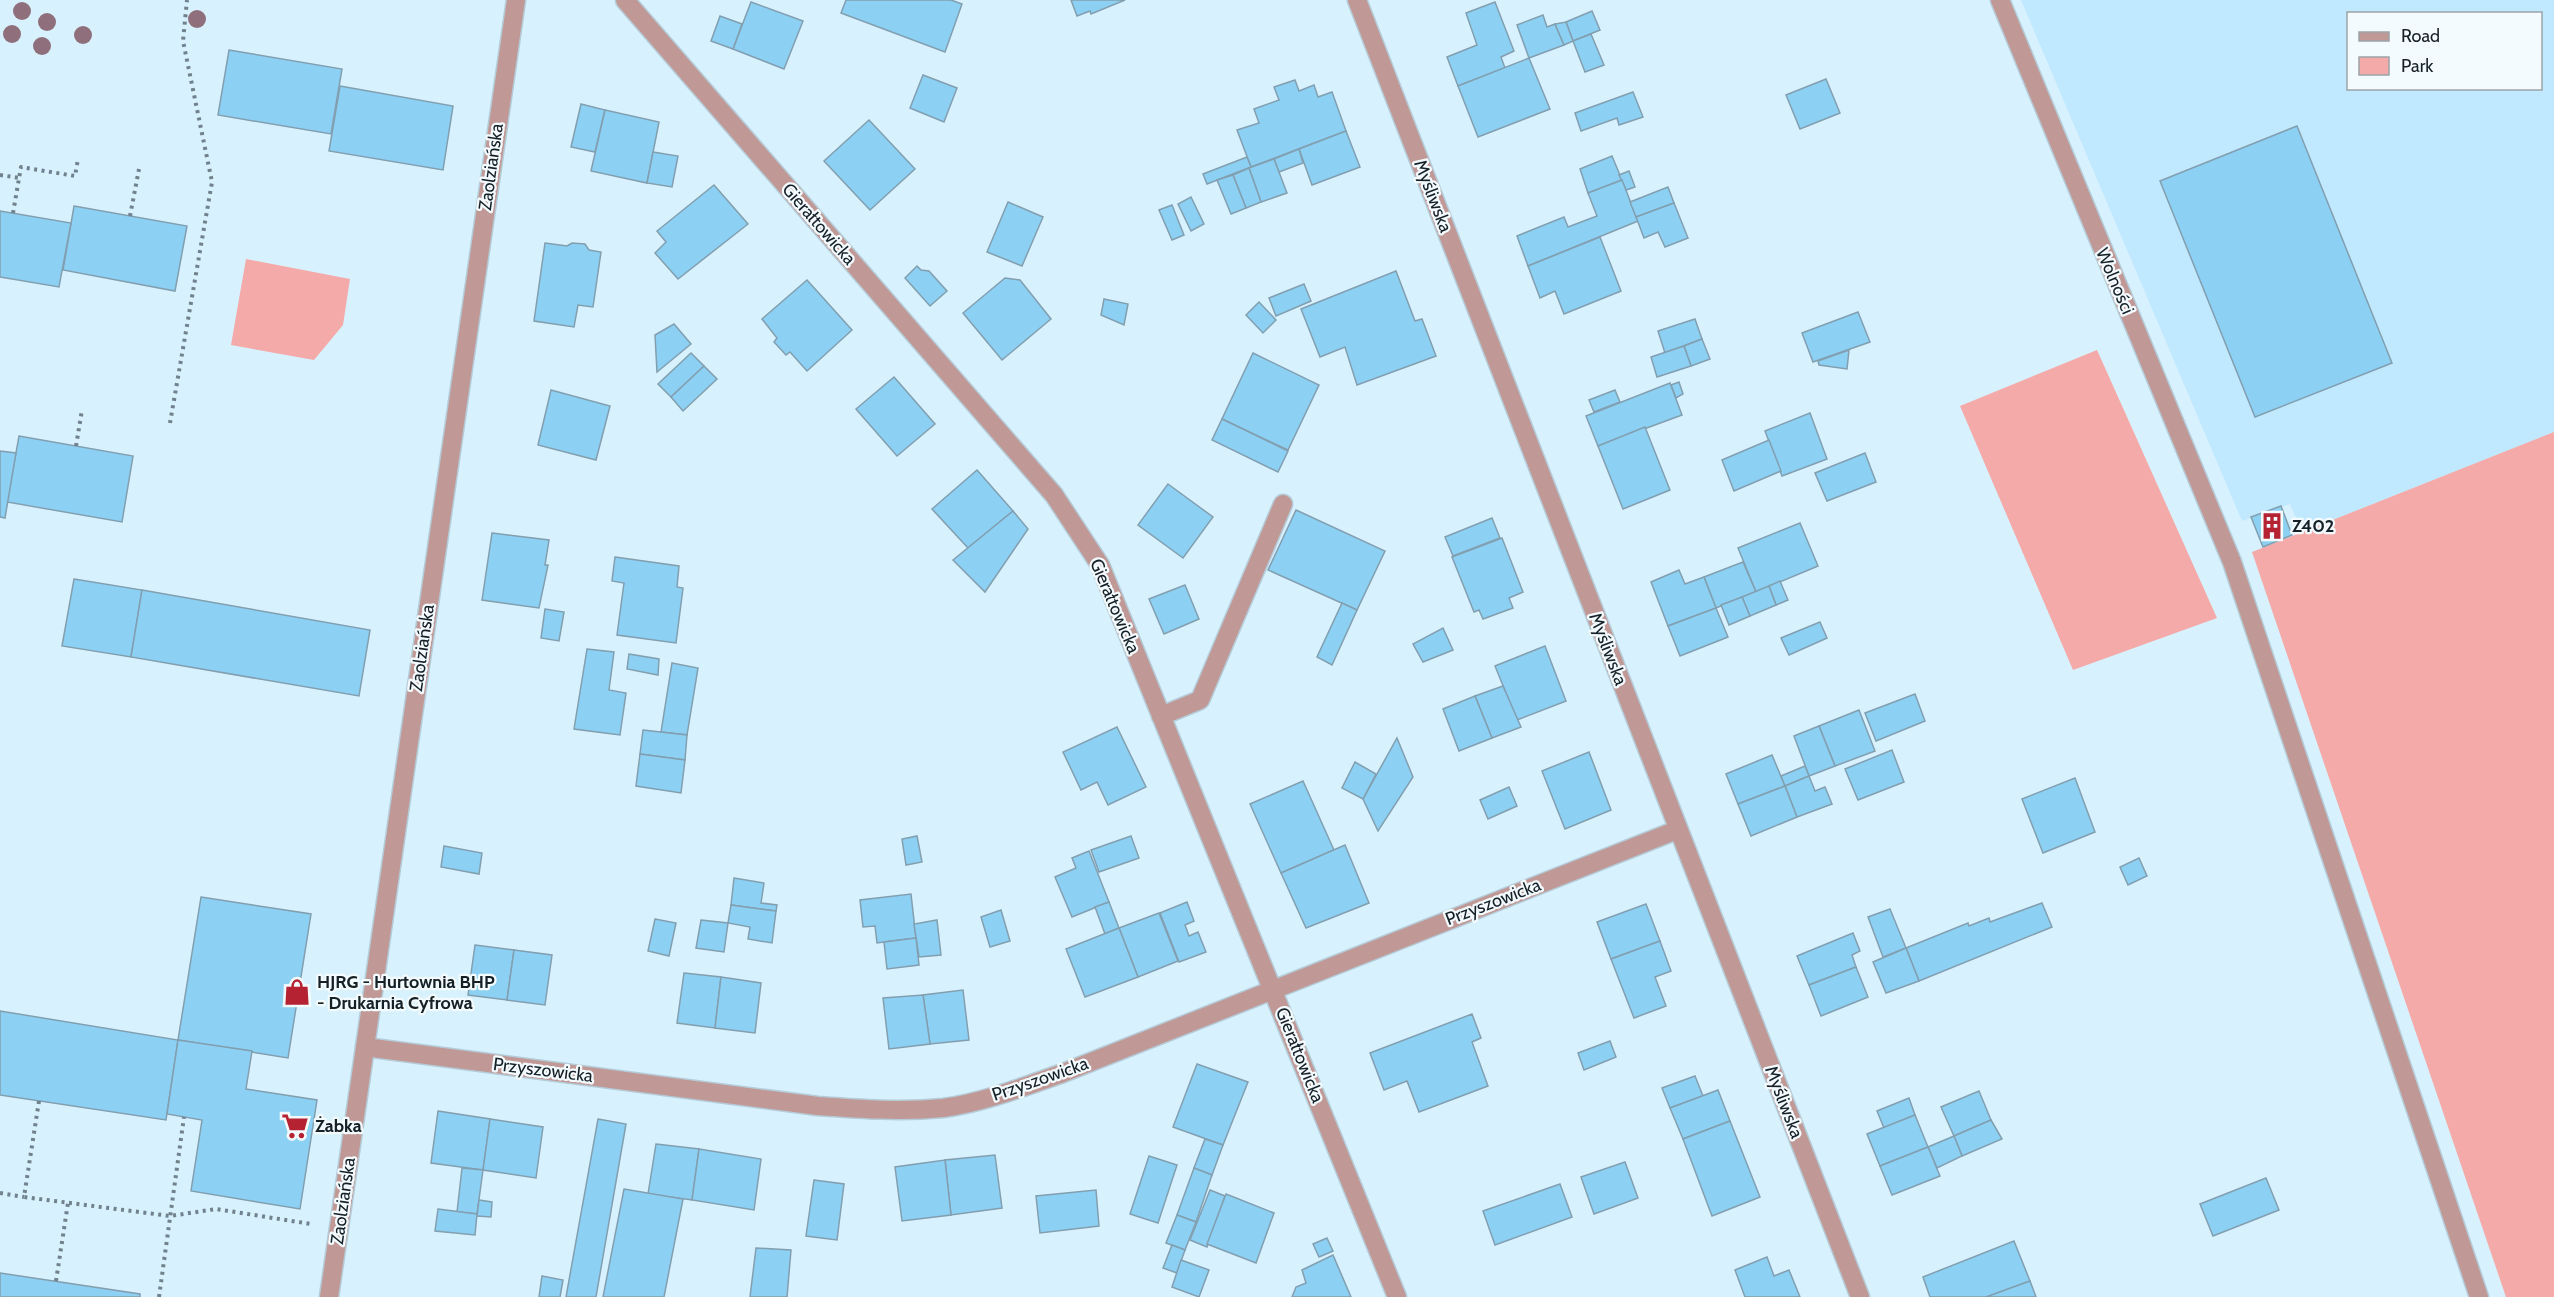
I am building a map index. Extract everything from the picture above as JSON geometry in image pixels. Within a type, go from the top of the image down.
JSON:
[{"type":"street","name":"Zaolziańska","points":[[329,1297],[516,0]]},
{"type":"street","name":"Gierałtowicka","points":[[625,0],[1054,495],[1100,565],[1397,1297]]},
{"type":"street","name":"Myśliwska","points":[[1357,0],[1860,1297]]},
{"type":"street","name":"Wolności","points":[[2000,0],[2232,562],[2479,1297]]},
{"type":"street","points":[[1161,716],[1200,700],[1283,504]]},
{"type":"street","name":"Przyszowicka","points":[[365,1047],[818,1106],[882,1110],[945,1108],[1005,1093],[1063,1073],[1677,830]]},
{"type":"path","points":[[170,423],[212,182],[183,41],[187,0]]},
{"type":"path","points":[[13,213],[21,167],[75,176],[78,159]]},
{"type":"path","points":[[130,216],[139,170]]},
{"type":"path","points":[[0,175],[20,178]]},
{"type":"path","points":[[76,446],[82,410]]},
{"type":"path","points":[[24,1197],[39,1101]]},
{"type":"path","points":[[159,1297],[184,1117]]},
{"type":"path","points":[[0,1193],[170,1216],[216,1209],[339,1228]]},
{"type":"path","points":[[56,1281],[68,1203]]},
{"type":"shaded area","points":[[2021,0],[2554,0],[2554,432],[2302,532],[2290,504],[2242,521]]},
{"type":"green space","points":[[246,259],[350,279],[343,325],[314,360],[231,345]]},
{"type":"green space","points":[[2097,350],[2217,618],[2073,670],[1960,406]]},
{"type":"green space","points":[[2554,432],[2554,1297],[2506,1297],[2252,552]]},
{"type":"building","points":[[846,0],[951,0],[962,4],[945,52],[841,13]]},
{"type":"building","points":[[1071,0],[1125,0],[1091,14],[1090,11],[1077,16]]},
{"type":"building","points":[[751,2],[803,21],[784,69],[733,49]]},
{"type":"building","points":[[1495,2],[1514,51],[1501,57],[1505,68],[1458,86],[1447,57],[1477,45],[1466,13]]},
{"type":"building","points":[[1592,11],[1600,30],[1573,41],[1566,22]]},
{"type":"building","points":[[1543,15],[1547,27],[1555,24],[1564,45],[1529,58],[1517,25]]},
{"type":"building","points":[[720,16],[742,24],[733,49],[711,41]]},
{"type":"building","points":[[1566,22],[1573,41],[1564,45],[1555,24]]},
{"type":"building","points":[[1591,34],[1604,65],[1585,72],[1573,41]]},
{"type":"building","points":[[229,50],[342,69],[331,134],[218,115]]},
{"type":"building","points":[[1529,58],[1550,109],[1478,137],[1458,86]]},
{"type":"building","points":[[923,75],[957,88],[944,122],[910,108]]},
{"type":"building","points":[[1826,79],[1840,113],[1800,129],[1786,95]]},
{"type":"building","points":[[1295,80],[1299,91],[1314,85],[1318,97],[1332,92],[1346,131],[1251,167],[1237,130],[1259,123],[1254,109],[1279,100],[1274,87]]},
{"type":"building","points":[[340,86],[453,106],[443,170],[329,151]]},
{"type":"building","points":[[1633,92],[1643,117],[1619,125],[1617,118],[1581,131],[1575,113]]},
{"type":"building","points":[[581,104],[605,110],[595,152],[571,147]]},
{"type":"building","points":[[605,110],[659,122],[647,183],[591,171]]},
{"type":"building","points":[[869,120],[915,169],[870,210],[824,161]]},
{"type":"building","points":[[2297,126],[2392,363],[2255,417],[2160,181]]},
{"type":"building","points":[[1346,131],[1360,167],[1312,185],[1299,149]]},
{"type":"building","points":[[1299,149],[1303,163],[1279,172],[1274,159]]},
{"type":"building","points":[[653,152],[678,156],[672,187],[647,183]]},
{"type":"building","points":[[1612,156],[1622,180],[1588,193],[1580,169]]},
{"type":"building","points":[[1247,157],[1251,167],[1207,184],[1203,174]]},
{"type":"building","points":[[1274,159],[1287,193],[1261,202],[1249,168]]},
{"type":"building","points":[[1249,168],[1261,202],[1246,208],[1233,175]]},
{"type":"building","points":[[1629,171],[1635,187],[1626,190],[1619,175]]},
{"type":"building","points":[[1233,175],[1246,208],[1231,214],[1217,180]]},
{"type":"building","points":[[1622,180],[1638,221],[1528,266],[1517,236],[1564,217],[1568,227],[1597,216],[1588,193]]},
{"type":"building","points":[[714,185],[748,224],[678,279],[655,253],[666,242],[657,231]]},
{"type":"building","points":[[1668,187],[1674,203],[1636,217],[1630,202]]},
{"type":"building","points":[[1191,197],[1204,224],[1191,231],[1178,204]]},
{"type":"building","points":[[1008,202],[1043,217],[1022,266],[987,252]]},
{"type":"building","points":[[1674,203],[1688,238],[1665,247],[1658,232],[1644,238],[1636,217]]},
{"type":"building","points":[[1172,205],[1184,235],[1172,240],[1159,210]]},
{"type":"building","points":[[74,206],[187,226],[175,291],[63,270]]},
{"type":"building","points":[[0,211],[71,223],[59,287],[0,277]]},
{"type":"building","points":[[1600,237],[1621,291],[1564,314],[1555,291],[1540,298],[1528,266]]},
{"type":"building","points":[[545,243],[567,246],[572,243],[585,244],[589,250],[601,252],[593,307],[578,305],[574,327],[534,321]]},
{"type":"building","points":[[917,266],[921,270],[929,271],[947,291],[930,306],[905,278]]},
{"type":"building","points":[[1396,271],[1415,321],[1422,319],[1436,356],[1357,385],[1345,347],[1320,357],[1301,309]]},
{"type":"building","points":[[1005,278],[1020,280],[1051,319],[1002,360],[963,313]]},
{"type":"building","points":[[807,280],[852,330],[807,371],[790,352],[786,355],[774,342],[777,338],[762,319]]},
{"type":"building","points":[[1304,284],[1311,301],[1276,316],[1269,298]]},
{"type":"building","points":[[1104,299],[1128,304],[1124,325],[1101,315]]},
{"type":"building","points":[[1259,302],[1276,320],[1263,333],[1246,315]]},
{"type":"building","points":[[1858,312],[1870,342],[1813,362],[1802,333]]},
{"type":"building","points":[[1695,319],[1702,339],[1665,353],[1658,331]]},
{"type":"building","points":[[674,324],[691,344],[657,372],[655,335]]},
{"type":"building","points":[[1702,339],[1710,359],[1691,366],[1684,346]]},
{"type":"building","points":[[1684,346],[1691,366],[1657,377],[1651,357]]},
{"type":"building","points":[[1849,350],[1847,369],[1819,365],[1818,361]]},
{"type":"building","points":[[691,353],[704,366],[671,397],[658,384]]},
{"type":"building","points":[[1253,353],[1319,385],[1288,450],[1222,419]]},
{"type":"building","points":[[704,366],[717,379],[683,411],[671,397]]},
{"type":"building","points":[[894,377],[935,424],[897,456],[856,409]]},
{"type":"building","points":[[1679,382],[1683,394],[1676,398],[1671,385]]},
{"type":"building","points":[[1670,383],[1682,415],[1598,446],[1586,416]]},
{"type":"building","points":[[551,390],[610,406],[596,460],[538,445]]},
{"type":"building","points":[[1615,390],[1620,402],[1594,412],[1589,400]]},
{"type":"building","points":[[1810,413],[1827,459],[1782,476],[1765,431]]},
{"type":"building","points":[[1222,419],[1288,451],[1278,472],[1212,440]]},
{"type":"building","points":[[1645,427],[1670,490],[1623,509],[1598,446]]},
{"type":"building","points":[[19,436],[133,456],[122,522],[7,502]]},
{"type":"building","points":[[1769,440],[1781,471],[1734,491],[1722,460]]},
{"type":"building","points":[[0,451],[16,453],[5,518],[0,517]]},
{"type":"building","points":[[1865,453],[1876,482],[1827,501],[1815,473]]},
{"type":"building","points":[[977,470],[1013,511],[968,548],[932,509]]},
{"type":"building","points":[[1168,484],[1213,517],[1183,558],[1138,525]]},
{"type":"building","name":"Z402","points":[[2281,506],[2292,535],[2263,547],[2251,517]]},
{"type":"building","points":[[1296,510],[1385,551],[1357,610],[1268,570]]},
{"type":"building","points":[[1013,511],[1028,529],[985,592],[953,560]]},
{"type":"building","points":[[1492,518],[1500,538],[1453,556],[1445,537]]},
{"type":"building","points":[[1800,523],[1818,566],[1756,592],[1738,548]]},
{"type":"building","points":[[492,533],[549,540],[545,565],[548,565],[539,608],[482,600]]},
{"type":"building","points":[[1502,538],[1523,592],[1509,598],[1513,608],[1483,619],[1479,610],[1474,612],[1452,557]]},
{"type":"building","points":[[615,557],[679,566],[677,587],[683,588],[676,643],[617,635],[624,583],[612,581]]},
{"type":"building","points":[[1743,562],[1756,592],[1716,608],[1704,577]]},
{"type":"building","points":[[1679,570],[1685,584],[1704,577],[1716,608],[1668,626],[1651,582]]},
{"type":"building","points":[[74,579],[142,590],[131,657],[62,646]]},
{"type":"building","points":[[1780,581],[1788,600],[1776,605],[1769,586]]},
{"type":"building","points":[[1185,585],[1199,619],[1164,634],[1149,599]]},
{"type":"building","points":[[1769,586],[1776,605],[1750,616],[1742,597]]},
{"type":"building","points":[[142,590],[370,630],[359,696],[131,657]]},
{"type":"building","points":[[1742,597],[1750,616],[1729,625],[1721,605]]},
{"type":"building","points":[[1342,603],[1357,610],[1332,665],[1317,657]]},
{"type":"building","points":[[1716,608],[1728,637],[1680,656],[1668,626]]},
{"type":"building","points":[[545,609],[564,612],[559,641],[541,638]]},
{"type":"building","points":[[1820,622],[1827,638],[1789,655],[1781,638]]},
{"type":"building","points":[[1443,628],[1453,650],[1423,662],[1413,644]]},
{"type":"building","points":[[1545,646],[1566,701],[1517,720],[1495,666]]},
{"type":"building","points":[[587,649],[614,652],[609,690],[626,693],[620,735],[574,729]]},
{"type":"building","points":[[629,654],[659,659],[658,675],[627,669]]},
{"type":"building","points":[[672,663],[698,668],[687,735],[661,732]]},
{"type":"building","points":[[1503,686],[1521,727],[1492,738],[1475,696]]},
{"type":"building","points":[[1915,694],[1925,721],[1876,741],[1865,713]]},
{"type":"building","points":[[1475,696],[1492,738],[1459,751],[1443,709]]},
{"type":"building","points":[[1859,710],[1875,751],[1835,766],[1819,726]]},
{"type":"building","points":[[1819,726],[1835,766],[1809,776],[1794,736]]},
{"type":"building","points":[[1117,727],[1146,787],[1108,805],[1097,782],[1081,790],[1063,752]]},
{"type":"building","points":[[643,730],[687,735],[685,760],[640,754]]},
{"type":"building","points":[[1397,738],[1413,777],[1378,831],[1363,799]]},
{"type":"building","points":[[1892,750],[1904,782],[1858,800],[1845,769]]},
{"type":"building","points":[[1589,752],[1611,810],[1565,829],[1542,771]]},
{"type":"building","points":[[640,754],[685,760],[681,793],[636,786]]},
{"type":"building","points":[[1772,755],[1785,786],[1738,804],[1726,774]]},
{"type":"building","points":[[1355,762],[1376,774],[1363,799],[1342,788]]},
{"type":"building","points":[[1805,766],[1809,776],[1785,786],[1781,776]]},
{"type":"building","points":[[1809,776],[1815,791],[1825,787],[1832,804],[1797,817],[1785,786]]},
{"type":"building","points":[[2075,778],[2095,832],[2043,853],[2022,799]]},
{"type":"building","points":[[1303,781],[1334,850],[1281,873],[1250,804]]},
{"type":"building","points":[[1785,786],[1797,817],[1751,836],[1738,804]]},
{"type":"building","points":[[1509,787],[1517,806],[1488,819],[1480,800]]},
{"type":"building","points":[[917,836],[922,862],[906,865],[902,839]]},
{"type":"building","points":[[1131,836],[1139,858],[1099,872],[1091,850]]},
{"type":"building","points":[[1345,845],[1369,903],[1306,928],[1281,873]]},
{"type":"building","points":[[444,846],[482,853],[479,874],[441,867]]},
{"type":"building","points":[[1089,851],[1109,902],[1072,917],[1055,877],[1076,868],[1072,858]]},
{"type":"building","points":[[2139,858],[2147,876],[2128,885],[2120,867]]},
{"type":"building","points":[[734,878],[764,883],[761,903],[777,905],[776,911],[731,905]]},
{"type":"building","points":[[911,894],[916,938],[877,943],[875,926],[863,927],[860,900]]},
{"type":"building","points":[[201,897],[311,914],[288,1058],[178,1040]]},
{"type":"building","points":[[1109,902],[1119,928],[1105,934],[1095,907]]},
{"type":"building","points":[[1187,902],[1194,921],[1185,925],[1189,936],[1198,932],[1206,952],[1179,962],[1160,913]]},
{"type":"building","points":[[2042,903],[2052,927],[1919,981],[1906,948],[1968,923],[1969,926],[1989,918],[1990,922]]},
{"type":"building","points":[[1646,904],[1660,941],[1611,959],[1597,922]]},
{"type":"building","points":[[731,905],[776,911],[772,943],[748,939],[750,927],[728,923]]},
{"type":"building","points":[[1890,909],[1906,948],[1883,957],[1868,917]]},
{"type":"building","points":[[1001,910],[1010,941],[990,947],[981,917]]},
{"type":"building","points":[[1159,913],[1178,961],[1138,977],[1119,928]]},
{"type":"building","points":[[655,919],[676,923],[669,956],[648,951]]},
{"type":"building","points":[[701,920],[728,923],[724,952],[696,948]]},
{"type":"building","points":[[937,920],[941,955],[919,957],[914,924]]},
{"type":"building","points":[[1119,928],[1138,977],[1085,997],[1066,949]]},
{"type":"building","points":[[1853,933],[1860,951],[1852,955],[1856,967],[1809,985],[1797,956]]},
{"type":"building","points":[[916,938],[919,965],[887,969],[884,942]]},
{"type":"building","points":[[1660,941],[1671,971],[1655,977],[1666,1006],[1634,1018],[1611,959]]},
{"type":"building","points":[[475,945],[514,950],[507,1000],[468,995]]},
{"type":"building","points":[[1906,948],[1919,981],[1886,993],[1873,962]]},
{"type":"building","points":[[514,950],[552,955],[545,1005],[507,1000]]},
{"type":"building","points":[[1856,967],[1868,997],[1821,1016],[1809,985]]},
{"type":"building","points":[[684,973],[721,977],[715,1028],[677,1023]]},
{"type":"building","points":[[721,977],[761,983],[755,1033],[715,1028]]},
{"type":"building","points":[[963,990],[969,1040],[930,1044],[923,995]]},
{"type":"building","points":[[923,995],[930,1044],[889,1049],[883,998]]},
{"type":"building","points":[[0,1011],[178,1040],[166,1120],[0,1095]]},
{"type":"building","points":[[1472,1014],[1481,1038],[1472,1042],[1488,1086],[1419,1112],[1407,1081],[1384,1090],[1370,1053]]},
{"type":"building","points":[[178,1040],[252,1051],[246,1089],[317,1100],[300,1209],[191,1191],[202,1120],[167,1114]]},
{"type":"building","points":[[1610,1041],[1616,1057],[1584,1070],[1578,1053]]},
{"type":"building","points":[[1197,1064],[1248,1082],[1223,1145],[1173,1127]]},
{"type":"building","points":[[1695,1076],[1703,1096],[1670,1108],[1662,1088]]},
{"type":"building","points":[[1718,1090],[1730,1121],[1683,1139],[1670,1108]]},
{"type":"building","points":[[1979,1091],[1991,1120],[1954,1136],[1941,1107]]},
{"type":"building","points":[[1909,1098],[1915,1115],[1884,1128],[1877,1111]]},
{"type":"building","points":[[438,1111],[490,1119],[483,1170],[431,1163]]},
{"type":"building","points":[[1915,1115],[1928,1147],[1880,1166],[1867,1134]]},
{"type":"building","points":[[490,1119],[543,1127],[536,1178],[483,1170]]},
{"type":"building","points":[[598,1119],[626,1124],[596,1297],[566,1297]]},
{"type":"building","points":[[1991,1120],[2002,1139],[1962,1156],[1954,1136]]},
{"type":"building","points":[[1730,1121],[1760,1197],[1712,1216],[1683,1139]]},
{"type":"building","points":[[1954,1136],[1962,1156],[1937,1168],[1928,1147]]},
{"type":"building","points":[[1205,1139],[1223,1145],[1212,1175],[1194,1168]]},
{"type":"building","points":[[656,1144],[699,1149],[692,1200],[648,1194]]},
{"type":"building","points":[[1928,1147],[1940,1176],[1892,1195],[1880,1166]]},
{"type":"building","points":[[699,1149],[761,1159],[754,1210],[692,1200]]},
{"type":"building","points":[[995,1155],[1002,1208],[951,1215],[945,1160]]},
{"type":"building","points":[[1149,1156],[1177,1165],[1158,1223],[1130,1214]]},
{"type":"building","points":[[945,1160],[951,1215],[902,1221],[895,1167]]},
{"type":"building","points":[[1625,1162],[1638,1198],[1594,1214],[1581,1177]]},
{"type":"building","points":[[462,1168],[483,1170],[477,1214],[457,1212]]},
{"type":"building","points":[[1194,1168],[1212,1175],[1196,1222],[1177,1215]]},
{"type":"building","points":[[2266,1178],[2279,1210],[2213,1236],[2200,1204]]},
{"type":"building","points":[[814,1180],[844,1184],[837,1240],[806,1236]]},
{"type":"building","points":[[1560,1184],[1572,1217],[1495,1245],[1483,1211]]},
{"type":"building","points":[[624,1189],[683,1199],[664,1297],[603,1297]]},
{"type":"building","points":[[1096,1190],[1099,1226],[1040,1233],[1036,1196]]},
{"type":"building","points":[[1210,1190],[1225,1196],[1207,1247],[1190,1240]]},
{"type":"building","points":[[1226,1194],[1274,1213],[1256,1263],[1207,1244]]},
{"type":"building","points":[[479,1200],[492,1202],[491,1217],[477,1216]]},
{"type":"building","points":[[438,1209],[477,1214],[475,1235],[435,1231]]},
{"type":"building","points":[[1177,1215],[1196,1222],[1185,1250],[1166,1243]]},
{"type":"building","points":[[1327,1238],[1333,1251],[1319,1257],[1313,1244]]},
{"type":"building","points":[[2014,1241],[2030,1281],[1987,1297],[1930,1297],[1923,1277]]},
{"type":"building","points":[[1172,1245],[1185,1250],[1177,1273],[1163,1268]]},
{"type":"building","points":[[756,1248],[791,1250],[787,1297],[750,1297]]},
{"type":"building","points":[[1333,1255],[1351,1297],[1292,1297],[1296,1287],[1306,1283],[1302,1270]]},
{"type":"building","points":[[1767,1257],[1774,1276],[1789,1270],[1800,1297],[1745,1297],[1735,1270]]},
{"type":"building","points":[[1181,1260],[1209,1270],[1199,1297],[1172,1287]]},
{"type":"building","points":[[0,1273],[140,1294],[140,1297],[0,1297]]},
{"type":"building","points":[[542,1276],[563,1280],[560,1297],[539,1297]]},
{"type":"building","points":[[2030,1281],[2036,1297],[1986,1297]]},
{"type":"place","name":"Z402","points":[[2272,526]]},
{"type":"place","name":"HJRG - Hurtownia BHP - Drukarnia Cyfrowa","points":[[297,992]]},
{"type":"place","name":"Żabka","points":[[295,1126]]}]
